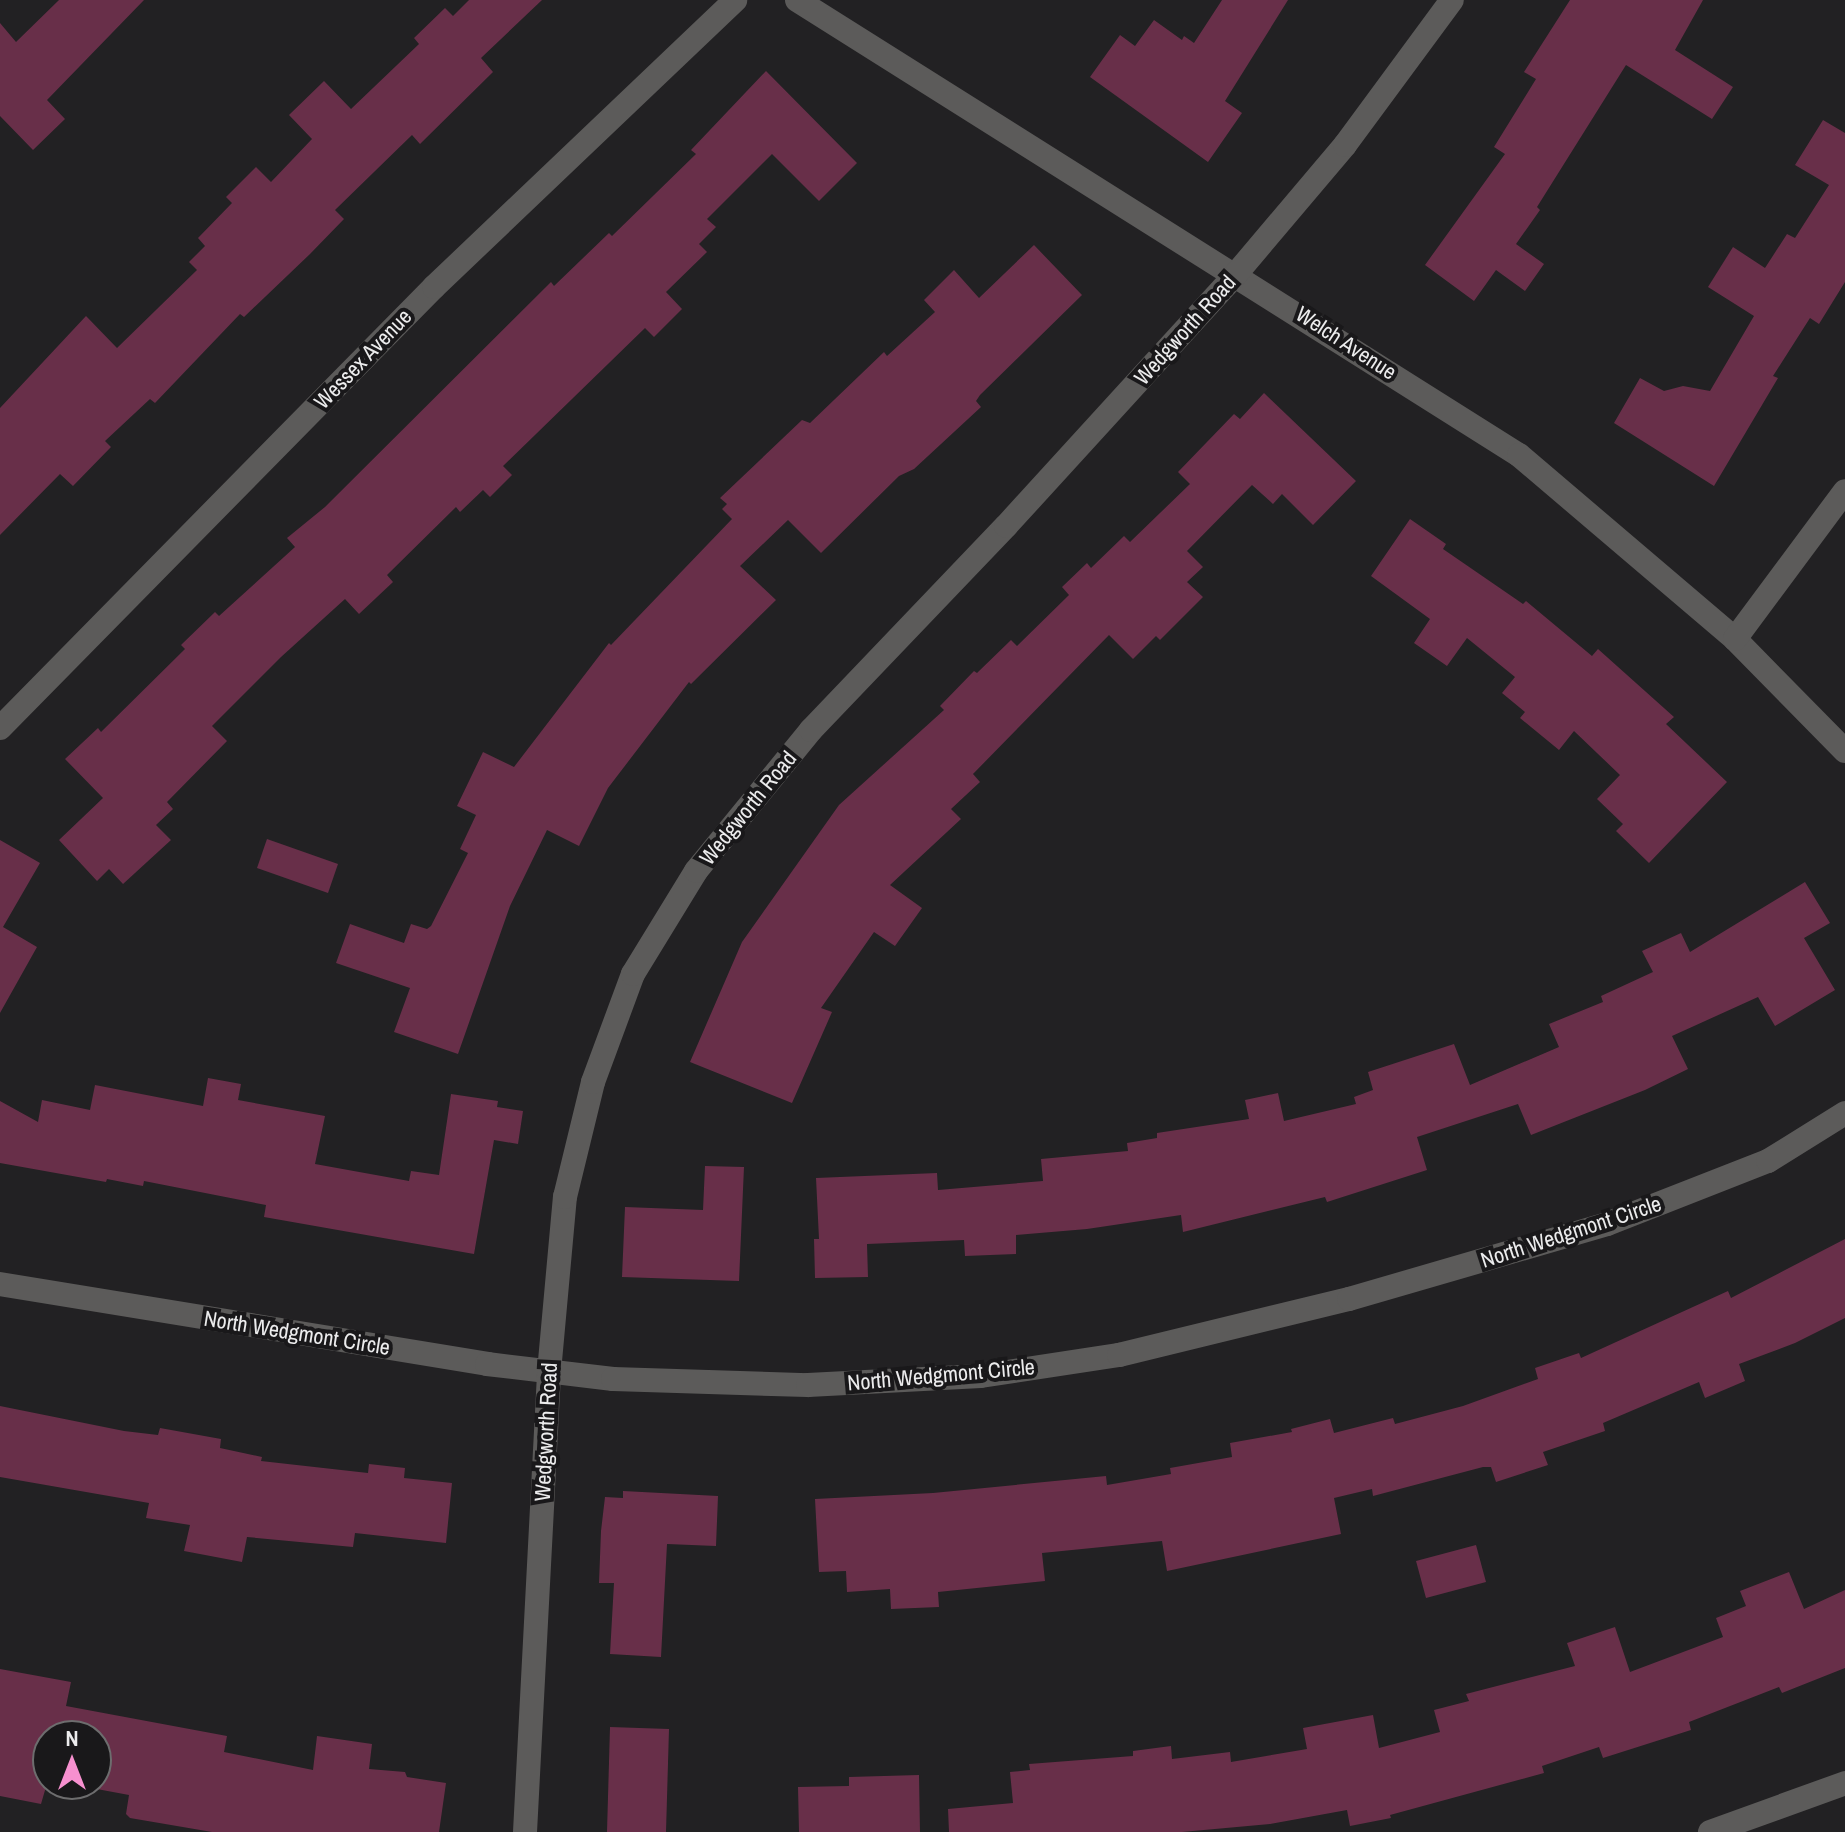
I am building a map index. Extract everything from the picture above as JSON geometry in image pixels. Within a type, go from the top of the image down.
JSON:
[{"type":"street","name":"Wessex Avenue","points":[[0,728],[434,287],[735,0]]},
{"type":"street","name":"Welch Avenue","points":[[797,0],[1519,455],[1735,639],[1845,751]]},
{"type":"street","name":"Wedgworth Road","points":[[525,1832],[549,1372],[565,1197],[593,1082],[633,974],[696,871],[811,730],[1006,526],[1236,274],[1345,145],[1452,0]]},
{"type":"street","points":[[1735,639],[1845,491]]},
{"type":"street","name":"North Wedgmont Circle","points":[[0,1284],[549,1372],[613,1379],[808,1385],[981,1376],[1119,1355],[1349,1299],[1607,1224],[1768,1161],[1845,1113]]},
{"type":"street","points":[[1710,1832],[1845,1783]]},
{"type":"building","points":[[59,0],[144,0],[47,100],[65,119],[33,150],[0,116],[0,23],[16,42]]},
{"type":"building","points":[[469,0],[542,0],[481,58],[493,72],[420,144],[412,135],[335,210],[344,219],[310,254],[244,317],[240,314],[155,403],[150,399],[105,441],[111,447],[73,486],[60,474],[0,535],[0,408],[86,316],[117,348],[197,270],[189,262],[205,246],[198,238],[232,203],[226,197],[256,167],[271,182],[312,139],[289,115],[324,81],[351,109],[419,44],[414,38],[445,8],[453,16]]},
{"type":"building","points":[[1222,0],[1288,0],[1225,101],[1242,113],[1208,162],[1090,77],[1120,35],[1135,46],[1154,20],[1182,40],[1184,36],[1194,43]]},
{"type":"building","points":[[1570,0],[1703,0],[1675,50],[1733,87],[1712,119],[1626,65],[1537,207],[1540,210],[1516,244],[1544,264],[1525,291],[1496,270],[1474,301],[1425,265],[1505,154],[1494,147],[1536,79],[1524,72]]},
{"type":"building","points":[[766,71],[857,163],[819,201],[772,154],[707,219],[716,227],[699,244],[707,252],[666,292],[682,309],[654,337],[645,328],[503,466],[512,475],[490,497],[483,490],[460,512],[456,507],[387,575],[393,582],[359,614],[345,599],[281,657],[212,726],[227,741],[167,802],[173,809],[156,825],[171,840],[123,884],[109,869],[97,881],[59,840],[103,798],[65,759],[98,728],[101,732],[185,649],[181,645],[215,612],[219,616],[295,547],[287,538],[325,507],[551,282],[554,286],[609,233],[612,236],[696,154],[691,150]]},
{"type":"building","points":[[1823,120],[1845,133],[1845,282],[1819,324],[1810,318],[1773,376],[1778,378],[1714,486],[1614,423],[1640,378],[1664,391],[1683,386],[1710,391],[1754,316],[1708,287],[1733,247],[1765,268],[1787,234],[1795,238],[1829,185],[1795,165]]},
{"type":"building","points":[[1034,245],[1082,295],[980,395],[976,401],[981,407],[914,469],[899,476],[821,553],[788,520],[740,566],[776,600],[691,684],[689,682],[608,788],[579,846],[547,830],[510,906],[458,1054],[394,1032],[410,988],[336,963],[350,924],[404,943],[411,924],[427,929],[431,926],[468,853],[460,849],[476,815],[457,806],[483,752],[514,767],[609,643],[611,645],[732,519],[722,509],[727,504],[720,498],[802,420],[810,423],[884,352],[887,356],[935,312],[924,300],[954,270],[979,298]]},
{"type":"building","points":[[1264,393],[1356,481],[1313,525],[1282,494],[1273,504],[1252,485],[1187,551],[1203,567],[1187,582],[1203,597],[1160,640],[1156,636],[1133,659],[1109,635],[973,774],[980,782],[951,809],[961,819],[890,885],[922,908],[895,946],[874,932],[821,1008],[832,1012],[792,1103],[690,1062],[742,942],[839,805],[944,710],[940,706],[974,671],[977,673],[1011,640],[1017,646],[1069,595],[1062,587],[1087,563],[1091,568],[1124,536],[1130,542],[1190,484],[1178,472],[1234,414],[1240,419]]},
{"type":"building","points":[[1410,519],[1446,544],[1443,549],[1523,604],[1526,601],[1592,656],[1598,649],[1674,717],[1666,724],[1727,782],[1649,863],[1616,831],[1623,824],[1597,799],[1620,775],[1574,731],[1559,750],[1520,718],[1525,712],[1502,693],[1515,677],[1467,638],[1447,666],[1414,643],[1430,619],[1371,576]]},
{"type":"building","points":[[267,839],[338,864],[328,893],[257,868]]},
{"type":"building","points":[[0,840],[40,863],[3,927],[37,947],[0,1013]]},
{"type":"building","points":[[1805,882],[1830,923],[1804,938],[1835,990],[1775,1026],[1758,997],[1672,1036],[1688,1069],[1645,1090],[1531,1135],[1518,1104],[1417,1137],[1427,1170],[1327,1202],[1325,1197],[1183,1232],[1181,1215],[1087,1229],[1016,1235],[1016,1254],[965,1256],[964,1240],[867,1244],[868,1277],[815,1278],[814,1239],[819,1239],[816,1178],[937,1173],[938,1190],[1043,1181],[1041,1159],[1128,1151],[1127,1143],[1157,1138],[1157,1133],[1249,1119],[1245,1100],[1278,1093],[1284,1121],[1356,1104],[1354,1097],[1373,1090],[1368,1072],[1454,1044],[1470,1085],[1559,1047],[1549,1024],[1603,1002],[1601,996],[1653,972],[1642,951],[1681,933],[1690,952]]},
{"type":"building","points":[[208,1078],[241,1084],[238,1100],[325,1116],[315,1164],[409,1181],[411,1171],[439,1175],[451,1094],[498,1101],[497,1107],[523,1111],[518,1144],[494,1140],[474,1254],[264,1217],[266,1205],[144,1181],[143,1186],[107,1179],[106,1182],[0,1163],[0,1101],[38,1122],[42,1100],[90,1110],[95,1085],[203,1106]]},
{"type":"building","points":[[705,1166],[744,1167],[739,1281],[622,1277],[625,1207],[703,1210]]},
{"type":"building","points":[[1845,1239],[1845,1318],[1795,1343],[1739,1364],[1745,1381],[1705,1398],[1699,1382],[1603,1423],[1605,1431],[1543,1452],[1548,1465],[1496,1482],[1491,1467],[1483,1467],[1373,1496],[1372,1489],[1334,1498],[1341,1534],[1167,1571],[1162,1541],[1042,1553],[1045,1581],[938,1592],[939,1607],[891,1609],[890,1589],[847,1592],[846,1571],[819,1572],[815,1499],[933,1493],[1106,1476],[1107,1485],[1171,1474],[1170,1468],[1232,1457],[1230,1443],[1292,1432],[1291,1429],[1330,1419],[1334,1433],[1393,1418],[1395,1424],[1463,1406],[1538,1379],[1535,1368],[1579,1353],[1581,1358],[1728,1291],[1731,1298]]},
{"type":"building","points":[[0,1406],[124,1431],[158,1435],[160,1428],[221,1439],[220,1448],[262,1457],[261,1461],[368,1473],[369,1464],[405,1468],[404,1478],[452,1483],[446,1543],[355,1533],[353,1547],[247,1537],[242,1562],[184,1551],[190,1525],[146,1518],[149,1503],[0,1477]]},
{"type":"building","points":[[623,1491],[718,1496],[716,1546],[667,1544],[661,1657],[610,1654],[614,1583],[599,1583],[601,1531],[605,1497],[623,1498]]},
{"type":"building","points":[[1476,1545],[1486,1582],[1426,1598],[1416,1561]]},
{"type":"building","points":[[1789,1572],[1804,1609],[1845,1590],[1845,1668],[1782,1693],[1779,1687],[1689,1722],[1691,1730],[1603,1758],[1599,1747],[1542,1766],[1544,1773],[1390,1815],[1391,1818],[1350,1826],[1347,1810],[1270,1824],[1182,1832],[949,1832],[948,1809],[1013,1803],[1010,1772],[1030,1770],[1029,1764],[1133,1756],[1133,1751],[1171,1746],[1172,1759],[1230,1752],[1231,1762],[1307,1749],[1303,1728],[1373,1715],[1379,1748],[1440,1732],[1434,1710],[1469,1701],[1466,1694],[1575,1666],[1567,1643],[1615,1627],[1630,1672],[1723,1637],[1716,1618],[1746,1606],[1740,1591]]},
{"type":"building","points":[[0,1669],[71,1682],[66,1706],[227,1736],[224,1752],[313,1770],[317,1736],[372,1744],[369,1769],[405,1772],[407,1777],[446,1783],[439,1832],[212,1832],[130,1818],[126,1814],[129,1795],[112,1792],[112,1720],[32,1720],[32,1800],[42,1800],[41,1804],[0,1796]]},
{"type":"building","points":[[610,1727],[669,1729],[666,1832],[607,1832]]},
{"type":"building","points":[[919,1775],[920,1832],[799,1832],[798,1787],[849,1786],[849,1777]]}]
